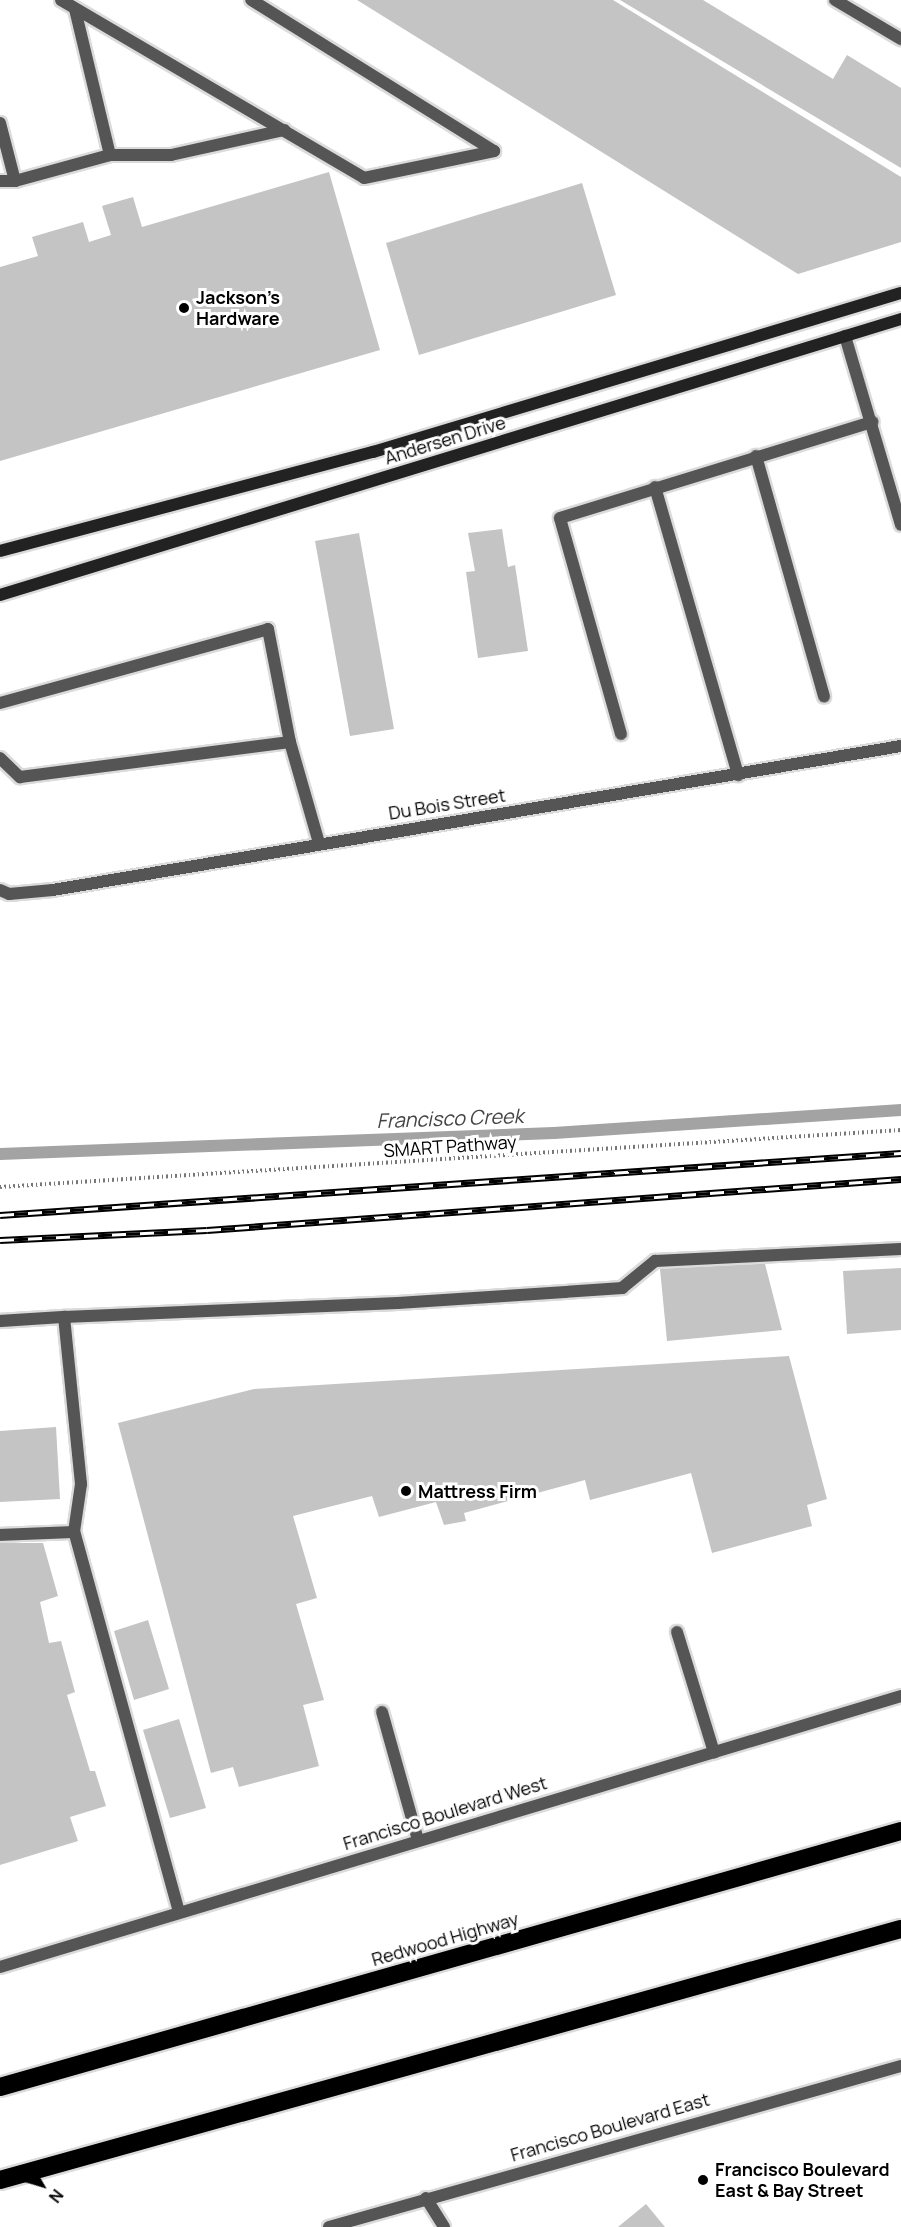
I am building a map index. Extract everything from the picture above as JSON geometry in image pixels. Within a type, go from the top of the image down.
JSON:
[{"type":"highway","name":"Redwood Highway","points":[[0,2087],[901,1831]]},
{"type":"highway","points":[[0,2180],[901,1929]]},
{"type":"main road","name":"Andersen Drive","points":[[0,551],[373,452],[901,293]]},
{"type":"main road","name":"Andersen Drive","points":[[0,595],[901,319]]},
{"type":"street","points":[[61,0],[364,178],[494,152],[251,0]]},
{"type":"street","points":[[835,0],[901,39]]},
{"type":"street","points":[[75,9],[110,155]]},
{"type":"street","points":[[0,123],[15,181]]},
{"type":"street","points":[[0,181],[15,181],[110,155],[171,155],[284,130]]},
{"type":"street","points":[[845,336],[873,422],[901,525]]},
{"type":"street","points":[[621,735],[560,518],[756,456],[873,422]]},
{"type":"street","points":[[756,456],[824,697]]},
{"type":"street","points":[[655,488],[738,775]]},
{"type":"street","points":[[0,703],[267,629],[290,742],[319,843]]},
{"type":"street","points":[[0,758],[20,777],[290,742]]},
{"type":"street","name":"Du Bois Street","points":[[0,890],[9,894],[53,890],[319,843],[738,775],[901,746]]},
{"type":"street","points":[[0,1321],[398,1303],[622,1288],[655,1261],[901,1249]]},
{"type":"street","points":[[64,1317],[81,1484],[74,1532],[179,1912]]},
{"type":"street","points":[[0,1534],[74,1532]]},
{"type":"street","points":[[677,1632],[714,1752]]},
{"type":"street","name":"Francisco Boulevard West","points":[[0,1967],[901,1696]]},
{"type":"street","points":[[382,1712],[418,1840]]},
{"type":"street","name":"Francisco Boulevard East","points":[[329,2227],[901,2066]]},
{"type":"street","points":[[426,2198],[444,2227]]},
{"type":"path","name":"SMART Pathway","points":[[0,1187],[901,1130]]},
{"type":"building","points":[[357,0],[613,0],[901,177],[901,242],[798,274]]},
{"type":"building","points":[[620,0],[703,0],[833,79],[847,55],[901,88],[901,168]]},
{"type":"building","name":"Jackson’s Hardware","points":[[329,172],[380,350],[0,461],[0,267],[38,256],[32,237],[83,222],[89,242],[111,235],[102,206],[133,197],[142,227]]},
{"type":"building","points":[[582,183],[616,295],[419,355],[386,243]]},
{"type":"building","points":[[502,529],[508,567],[515,565],[528,651],[478,658],[466,572],[475,571],[468,533]]},
{"type":"building","points":[[359,533],[394,729],[350,736],[315,541]]},
{"type":"building","points":[[764,1260],[782,1330],[667,1341],[660,1269]]},
{"type":"building","points":[[901,1268],[901,1330],[847,1334],[843,1271]]},
{"type":"building","points":[[789,1356],[827,1499],[807,1505],[812,1526],[712,1553],[691,1473],[590,1500],[585,1480],[464,1513],[466,1521],[444,1525],[436,1502],[379,1517],[372,1496],[293,1516],[317,1598],[296,1604],[324,1700],[303,1705],[319,1766],[239,1787],[233,1767],[211,1773],[118,1423],[254,1389]]},
{"type":"building","points":[[56,1427],[60,1499],[0,1502],[0,1431]]},
{"type":"building","points":[[0,1543],[43,1543],[58,1596],[40,1602],[49,1643],[61,1641],[75,1692],[67,1695],[90,1771],[95,1771],[106,1806],[70,1817],[78,1841],[0,1865]]},
{"type":"building","points":[[148,1620],[169,1689],[134,1700],[114,1631]]},
{"type":"building","points":[[179,1719],[206,1808],[170,1818],[143,1730]]},
{"type":"building","points":[[646,2204],[665,2227],[618,2227]]},
{"type":"waterway","name":"Francisco Creek","points":[[0,1154],[554,1133],[901,1110]]},
{"type":"railway","points":[[0,1215],[901,1153]]},
{"type":"railway","points":[[0,1240],[207,1230],[901,1179]]},
{"type":"place","name":"Jackson’s Hardware","points":[[184,308]]},
{"type":"place","name":"Mattress Firm","points":[[406,1491]]},
{"type":"place","name":"Francisco Boulevard East & Bay Street","points":[[703,2180]]}]
